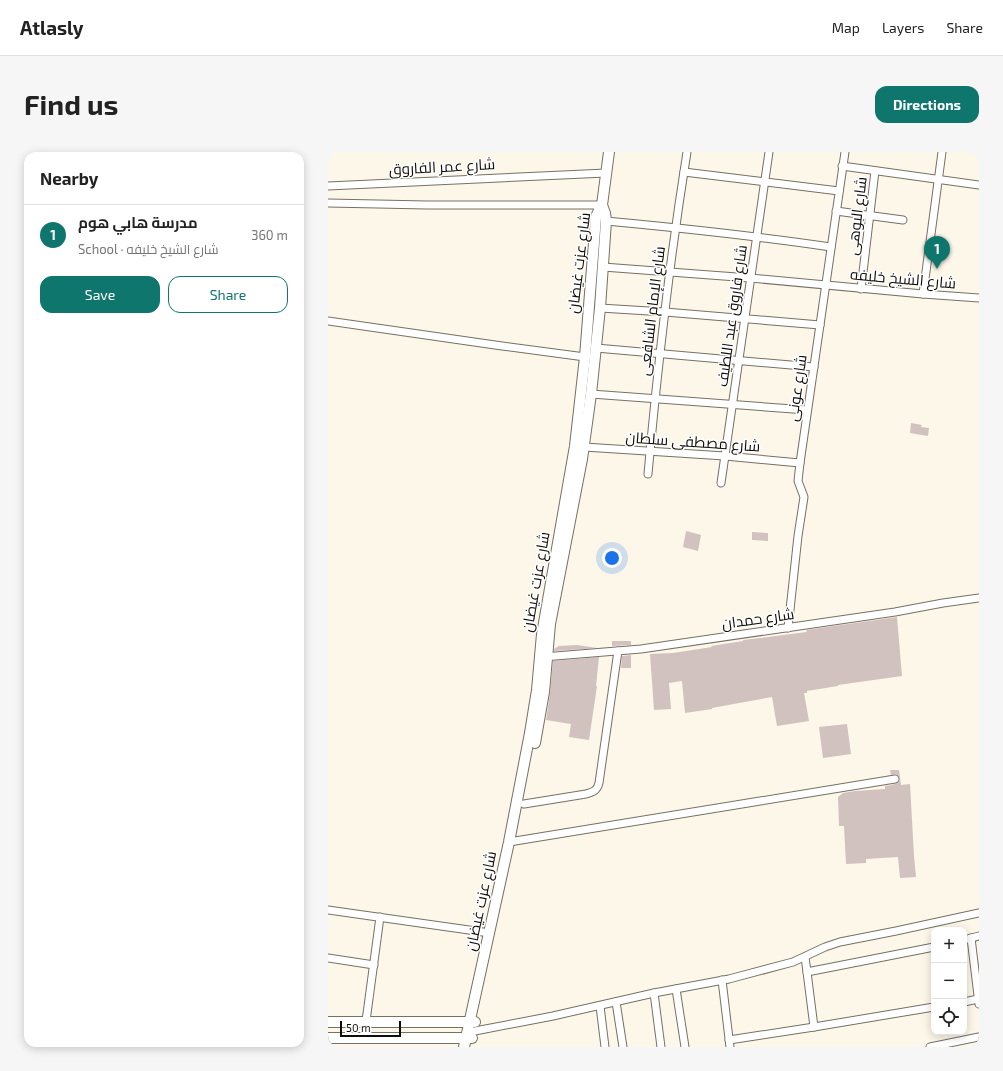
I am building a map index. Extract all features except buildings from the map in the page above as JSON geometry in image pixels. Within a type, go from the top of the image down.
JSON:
[{"type":"street","points":[[328,203],[427,205],[602,205],[609,152]]},
{"type":"street","name":"شارع الإمام الشافعى","points":[[648,474],[665,312],[687,152]]},
{"type":"street","name":"شارع فاروق عبد اللطيف","points":[[721,483],[769,152]]},
{"type":"street","name":"شارع عونى","points":[[788,628],[798,536],[804,500],[798,481],[800,463],[845,152]]},
{"type":"street","points":[[924,294],[942,152]]},
{"type":"street","points":[[842,166],[979,185]]},
{"type":"street","name":"شارع البوهى","points":[[861,289],[875,171]]},
{"type":"street","points":[[684,172],[839,191]]},
{"type":"street","name":"شارع عمر الفاروق","points":[[328,186],[606,173]]},
{"type":"street","name":"شارع عزت غيضان","points":[[471,1035],[513,841],[537,690],[584,447],[600,308],[606,221],[602,205]]},
{"type":"street","name":"شارع عزت غيضان","points":[[471,1035],[490,933],[513,841],[524,804],[544,692],[544,657],[542,634],[573,458],[585,357],[596,217],[602,205]]},
{"type":"street","points":[[836,211],[903,220]]},
{"type":"street","points":[[606,221],[756,237],[831,247]]},
{"type":"street","name":"شارع الشيخ خليفه","points":[[603,267],[670,271],[825,286],[979,298]]},
{"type":"street","points":[[600,308],[665,312],[820,326]]},
{"type":"street","points":[[328,321],[585,357]]},
{"type":"street","points":[[596,348],[814,367]]},
{"type":"street","points":[[591,394],[807,410]]},
{"type":"street","name":"شارع مصطفى سلطان","points":[[584,447],[725,456],[800,463]]},
{"type":"street","name":"شارع حمدان","points":[[544,657],[641,649],[895,612],[979,598]]},
{"type":"street","points":[[524,804],[592,793],[596,790],[599,783],[618,651]]},
{"type":"street","points":[[513,841],[895,779]]},
{"type":"street","points":[[328,910],[490,933]]},
{"type":"street","points":[[328,1038],[471,1035],[654,993],[722,980],[781,966],[799,960],[825,947],[840,942],[979,913]]},
{"type":"street","points":[[366,1021],[380,917]]},
{"type":"street","points":[[967,1002],[979,1002],[967,939],[979,936]]},
{"type":"street","points":[[807,972],[931,948]]},
{"type":"street","points":[[805,957],[814,1027]]},
{"type":"street","points":[[328,958],[374,964]]},
{"type":"street","points":[[722,980],[729,1043],[931,1008]]},
{"type":"street","points":[[676,989],[685,1047]]},
{"type":"street","points":[[654,993],[660,1047]]},
{"type":"street","points":[[616,1002],[623,1047]]},
{"type":"street","points":[[600,1006],[605,1047]]},
{"type":"street","points":[[328,1022],[366,1021],[471,1035]]},
{"type":"street","points":[[930,1047],[979,1037]]},
{"type":"place","name":"مدرسة هابي هوم","points":[[937,269]]}]
